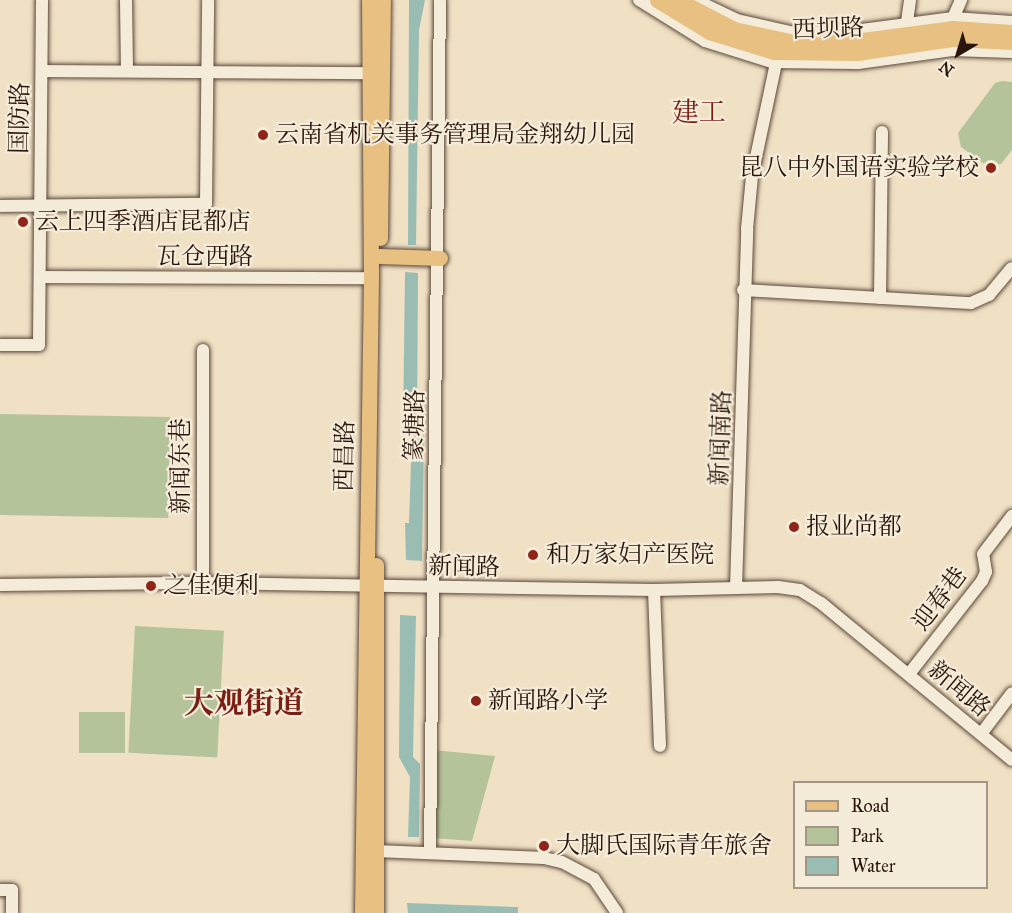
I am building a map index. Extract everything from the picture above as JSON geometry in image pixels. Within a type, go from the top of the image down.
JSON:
[{"type":"main road","name":"西昌路","points":[[369,0],[370,587],[376,913]]},
{"type":"main road","name":"西昌路","points":[[362,913],[380,256],[383,0]]},
{"type":"main road","name":"西坝路","points":[[657,0],[709,32],[774,52],[856,53],[952,39],[1012,42]]},
{"type":"main road","name":"西坝路","points":[[678,0],[734,29],[776,40],[829,43],[906,29],[953,28],[1012,32]]},
{"type":"main road","points":[[380,256],[440,258]]},
{"type":"street","name":"国防路","points":[[0,345],[39,345],[42,0]]},
{"type":"street","points":[[126,0],[127,71]]},
{"type":"street","points":[[0,206],[206,204],[208,0]]},
{"type":"street","name":"篆塘路","points":[[430,852],[440,258],[440,0]]},
{"type":"street","points":[[639,0],[705,41],[776,63],[858,63],[952,50],[1012,52]]},
{"type":"street","points":[[696,0],[737,20],[777,31],[829,33],[906,29],[953,18],[1012,22]]},
{"type":"street","points":[[906,29],[910,0]]},
{"type":"street","points":[[953,18],[961,0]]},
{"type":"street","name":"新闻南路","points":[[736,588],[744,380],[744,290],[752,176],[776,63]]},
{"type":"street","points":[[42,71],[209,74],[369,73]]},
{"type":"street","points":[[880,298],[882,132]]},
{"type":"street","points":[[744,290],[971,303],[989,295],[1012,268]]},
{"type":"street","name":"瓦仓西路","points":[[40,277],[370,278]]},
{"type":"street","name":"新闻东巷","points":[[203,350],[203,583]]},
{"type":"street","name":"迎春巷","points":[[909,674],[982,581],[986,572],[983,554],[1012,516]]},
{"type":"street","name":"新闻路","points":[[0,585],[203,583],[370,587],[800,590],[909,674],[1012,760]]},
{"type":"street","points":[[654,590],[660,746]]},
{"type":"street","points":[[981,734],[1012,693]]},
{"type":"street","points":[[376,851],[544,858],[562,862],[594,879],[617,913]]},
{"type":"street","points":[[6,890],[12,913]]},
{"type":"green space","points":[[1012,82],[1012,150],[1001,164],[987,166],[961,147],[958,133],[995,83]]},
{"type":"green space","points":[[0,414],[170,417],[168,518],[0,515]]},
{"type":"green space","points":[[135,626],[224,631],[217,757],[128,753]]},
{"type":"green space","points":[[79,712],[125,712],[125,753],[79,753]]},
{"type":"green space","points":[[433,750],[495,756],[472,841],[432,838]]},
{"type":"water","points":[[409,0],[425,0],[419,30],[416,245],[408,245]]},
{"type":"water","points":[[405,272],[418,273],[417,421],[424,430],[422,561],[406,560],[405,523],[409,523],[411,463],[415,450],[414,433],[403,428]]},
{"type":"water","points":[[400,615],[416,616],[413,757],[420,764],[419,837],[408,837],[410,777],[399,757]]},
{"type":"water","points":[[407,903],[518,907],[518,913],[408,913]]},
{"type":"place","name":"云南省机关事务管理局金翔幼儿园","points":[[263,135]]},
{"type":"place","name":"昆八中外国语实验学校","points":[[991,168]]},
{"type":"place","name":"云上四季酒店昆都店","points":[[23,222]]},
{"type":"place","name":"报业尚都","points":[[794,527]]},
{"type":"place","name":"和万家妇产医院","points":[[533,555]]},
{"type":"place","name":"之佳便利","points":[[151,586]]},
{"type":"place","name":"新闻路小学","points":[[476,701]]},
{"type":"place","name":"大脚氏国际青年旅舍","points":[[544,846]]},
{"type":"district","name":"建工","points":[[699,112]]},
{"type":"district","name":"大观街道","points":[[244,703]]}]
